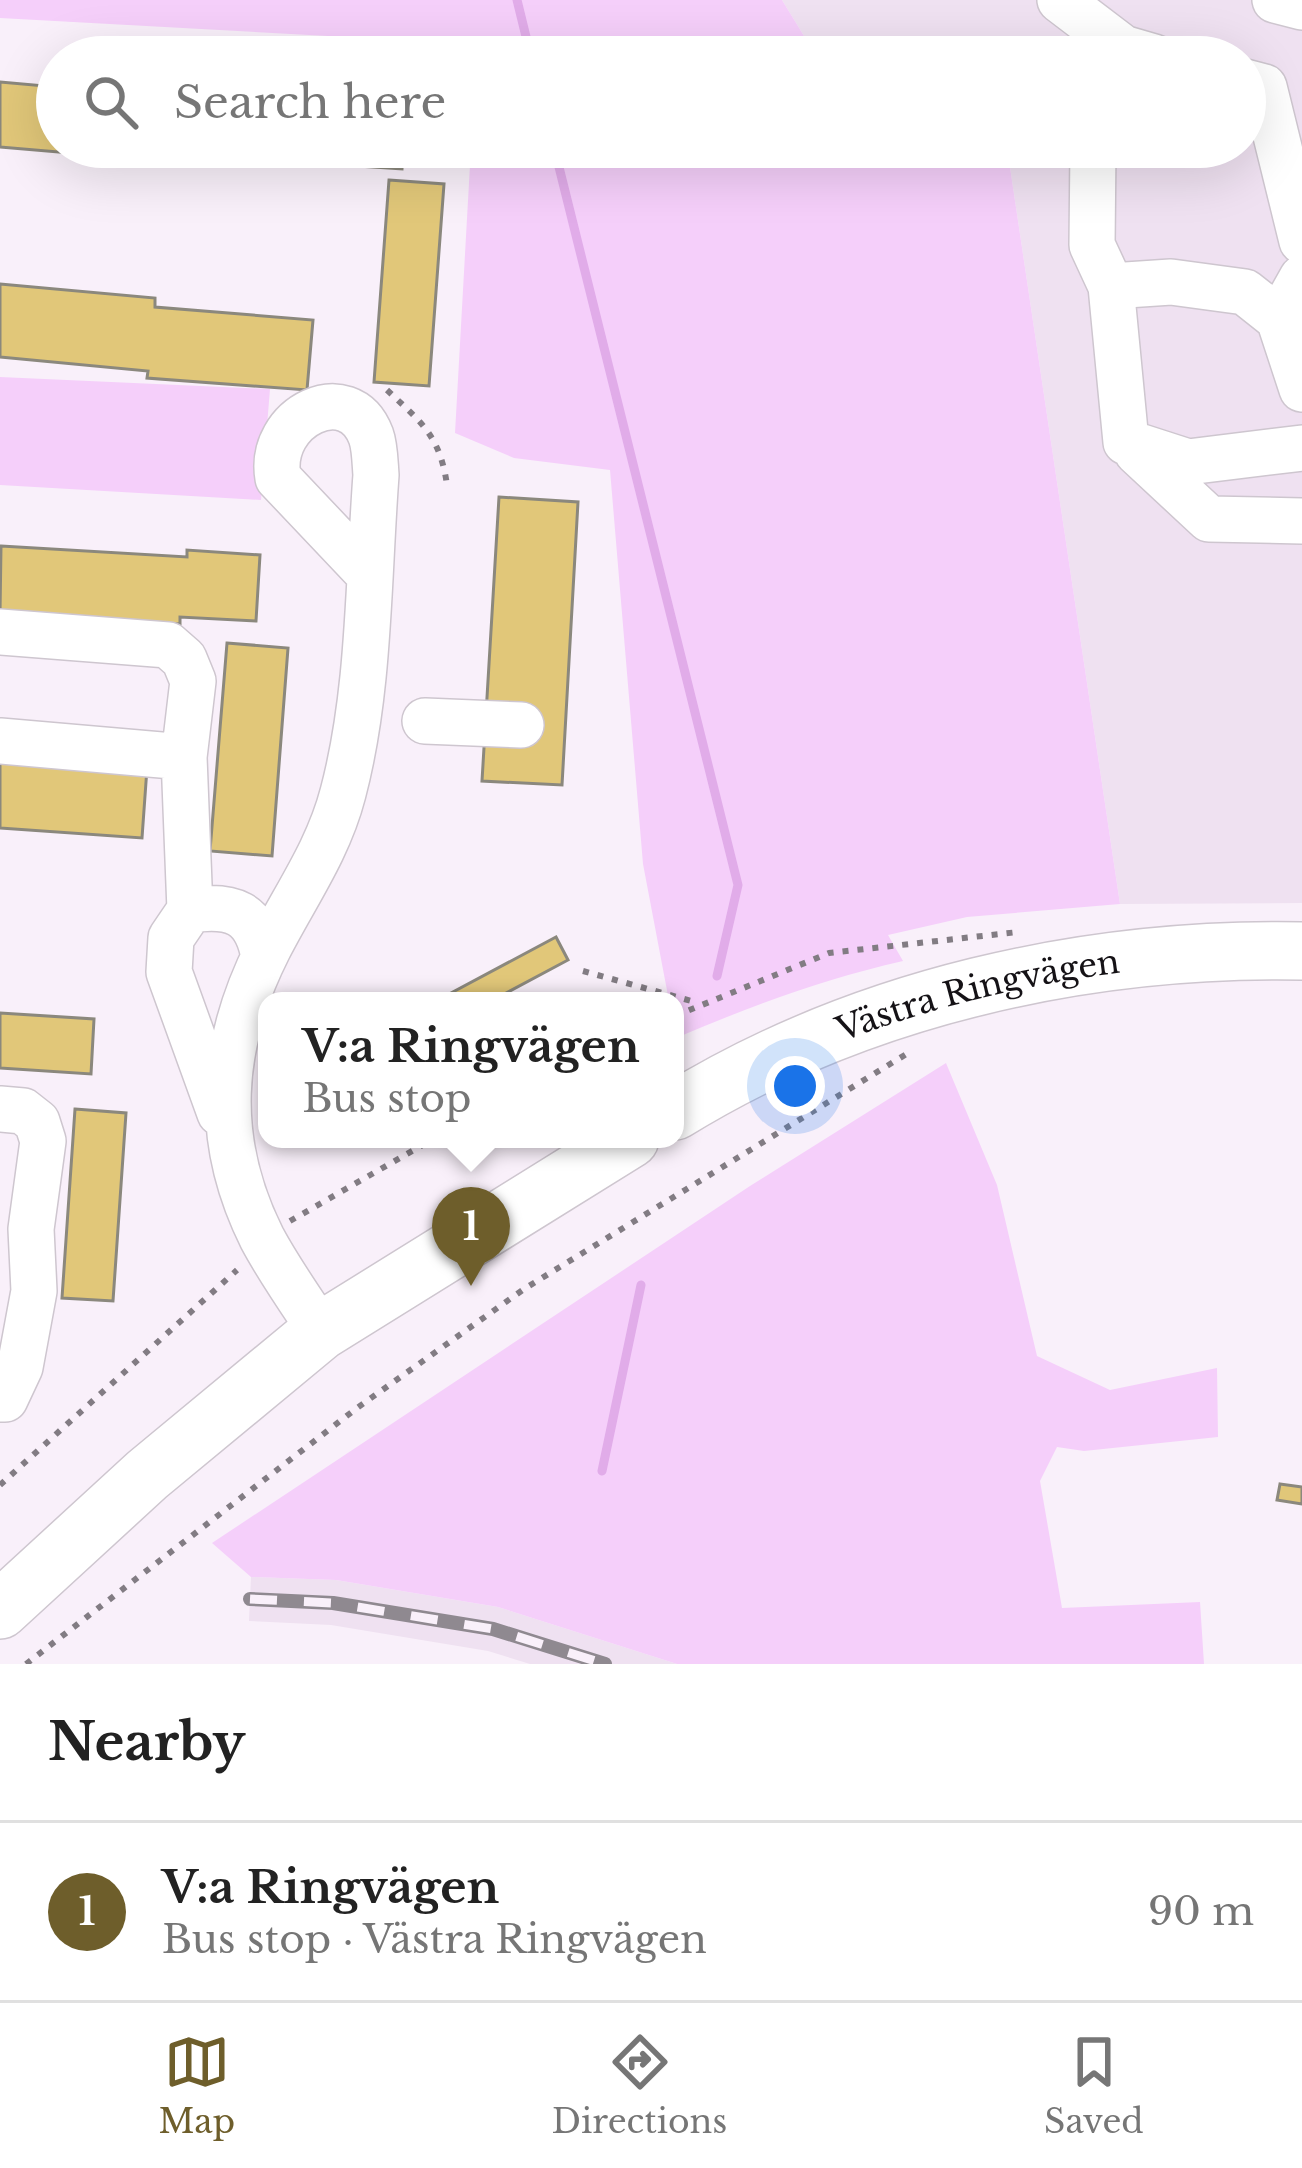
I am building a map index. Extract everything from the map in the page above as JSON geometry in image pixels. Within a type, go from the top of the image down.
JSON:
[{"type":"main road","name":"Västra Ringvägen","points":[[684,1106],[771,1060],[901,1008],[967,989],[1106,961],[1302,951]]},
{"type":"main road","points":[[0,1610],[147,1475],[321,1331],[616,1148]]},
{"type":"street","points":[[1060,0],[1107,36]]},
{"type":"street","points":[[1275,0],[1302,7]]},
{"type":"street","points":[[1266,95],[1302,241]]},
{"type":"street","points":[[1093,168],[1092,245],[1111,286],[1126,442],[1209,519],[1302,521]]},
{"type":"street","points":[[1280,319],[1302,278]]},
{"type":"street","points":[[1111,286],[1171,282],[1245,292],[1280,319],[1302,389]]},
{"type":"street","points":[[1126,442],[1188,461],[1302,448]]},
{"type":"street","points":[[226,1129],[228,1076],[240,1025],[264,957],[330,838],[344,790],[356,732],[368,573]]},
{"type":"street","points":[[0,632],[168,645],[184,659],[194,681],[184,758],[190,910],[171,938],[169,972],[262,1238],[321,1331]]},
{"type":"street","points":[[425,721],[521,725]]},
{"type":"street","points":[[0,741],[184,758]]},
{"type":"street","points":[[190,910],[236,911],[255,926],[264,957]]},
{"type":"street","points":[[0,1109],[23,1111],[38,1122],[43,1141],[16,1227],[34,1291],[20,1367],[5,1399],[0,1399]]},
{"type":"path","points":[[375,388],[387,390],[422,422],[442,452],[447,485]]},
{"type":"path","points":[[583,970],[660,992]]},
{"type":"path","points":[[684,999],[699,1003]]},
{"type":"path","points":[[26,1664],[357,1408],[524,1289],[910,1052]]},
{"type":"path","points":[[0,1485],[245,1262],[262,1238],[417,1148]]},
{"type":"shaded area","points":[[0,0],[782,0],[804,36],[329,36],[0,18]]},
{"type":"shaded area","points":[[782,0],[1302,0],[1302,903],[1120,904],[1010,168],[1266,168],[1266,36],[804,36]]},
{"type":"shaded area","points":[[470,168],[1010,168],[1120,904],[967,917],[888,935],[903,961],[788,994],[684,1035],[684,992],[667,992],[643,864],[610,470],[514,458],[455,433]]},
{"type":"shaded area","points":[[0,377],[270,389],[261,500],[0,485]]},
{"type":"shaded area","points":[[946,1063],[997,1185],[1037,1356],[1110,1390],[1217,1368],[1218,1437],[1084,1451],[1057,1447],[1040,1481],[1062,1608],[1200,1602],[1204,1664],[677,1664],[498,1607],[336,1580],[251,1577],[212,1543],[750,1186]]},
{"type":"shaded area","points":[[251,1577],[336,1580],[498,1607],[677,1664],[530,1664],[488,1651],[331,1625],[249,1621]]},
{"type":"building","points":[[0,82],[36,85],[36,150],[0,147]]},
{"type":"building","points":[[389,180],[444,184],[429,386],[374,382]]},
{"type":"building","points":[[0,284],[155,298],[155,307],[313,320],[307,390],[147,378],[148,371],[0,357]]},
{"type":"building","points":[[499,497],[578,502],[562,785],[482,781]]},
{"type":"building","points":[[1,546],[187,557],[187,550],[260,555],[256,621],[180,617],[180,624],[0,613]]},
{"type":"building","points":[[227,643],[288,648],[272,856],[210,851]]},
{"type":"building","points":[[0,758],[147,768],[142,838],[0,828]]},
{"type":"building","points":[[556,937],[568,960],[508,992],[453,992]]},
{"type":"building","points":[[0,1013],[94,1019],[91,1074],[0,1068]]},
{"type":"building","points":[[75,1109],[126,1113],[113,1301],[62,1298]]},
{"type":"building","points":[[1280,1484],[1302,1487],[1302,1504],[1277,1500]]},
{"type":"waterway","points":[[517,0],[526,36]]},
{"type":"waterway","points":[[559,168],[738,885],[717,976]]},
{"type":"waterway","points":[[602,1471],[641,1285]]},
{"type":"railway","points":[[250,1599],[333,1603],[493,1629],[605,1664]]},
{"type":"place","name":"V:a Ringvägen","points":[[471,1286]]}]
